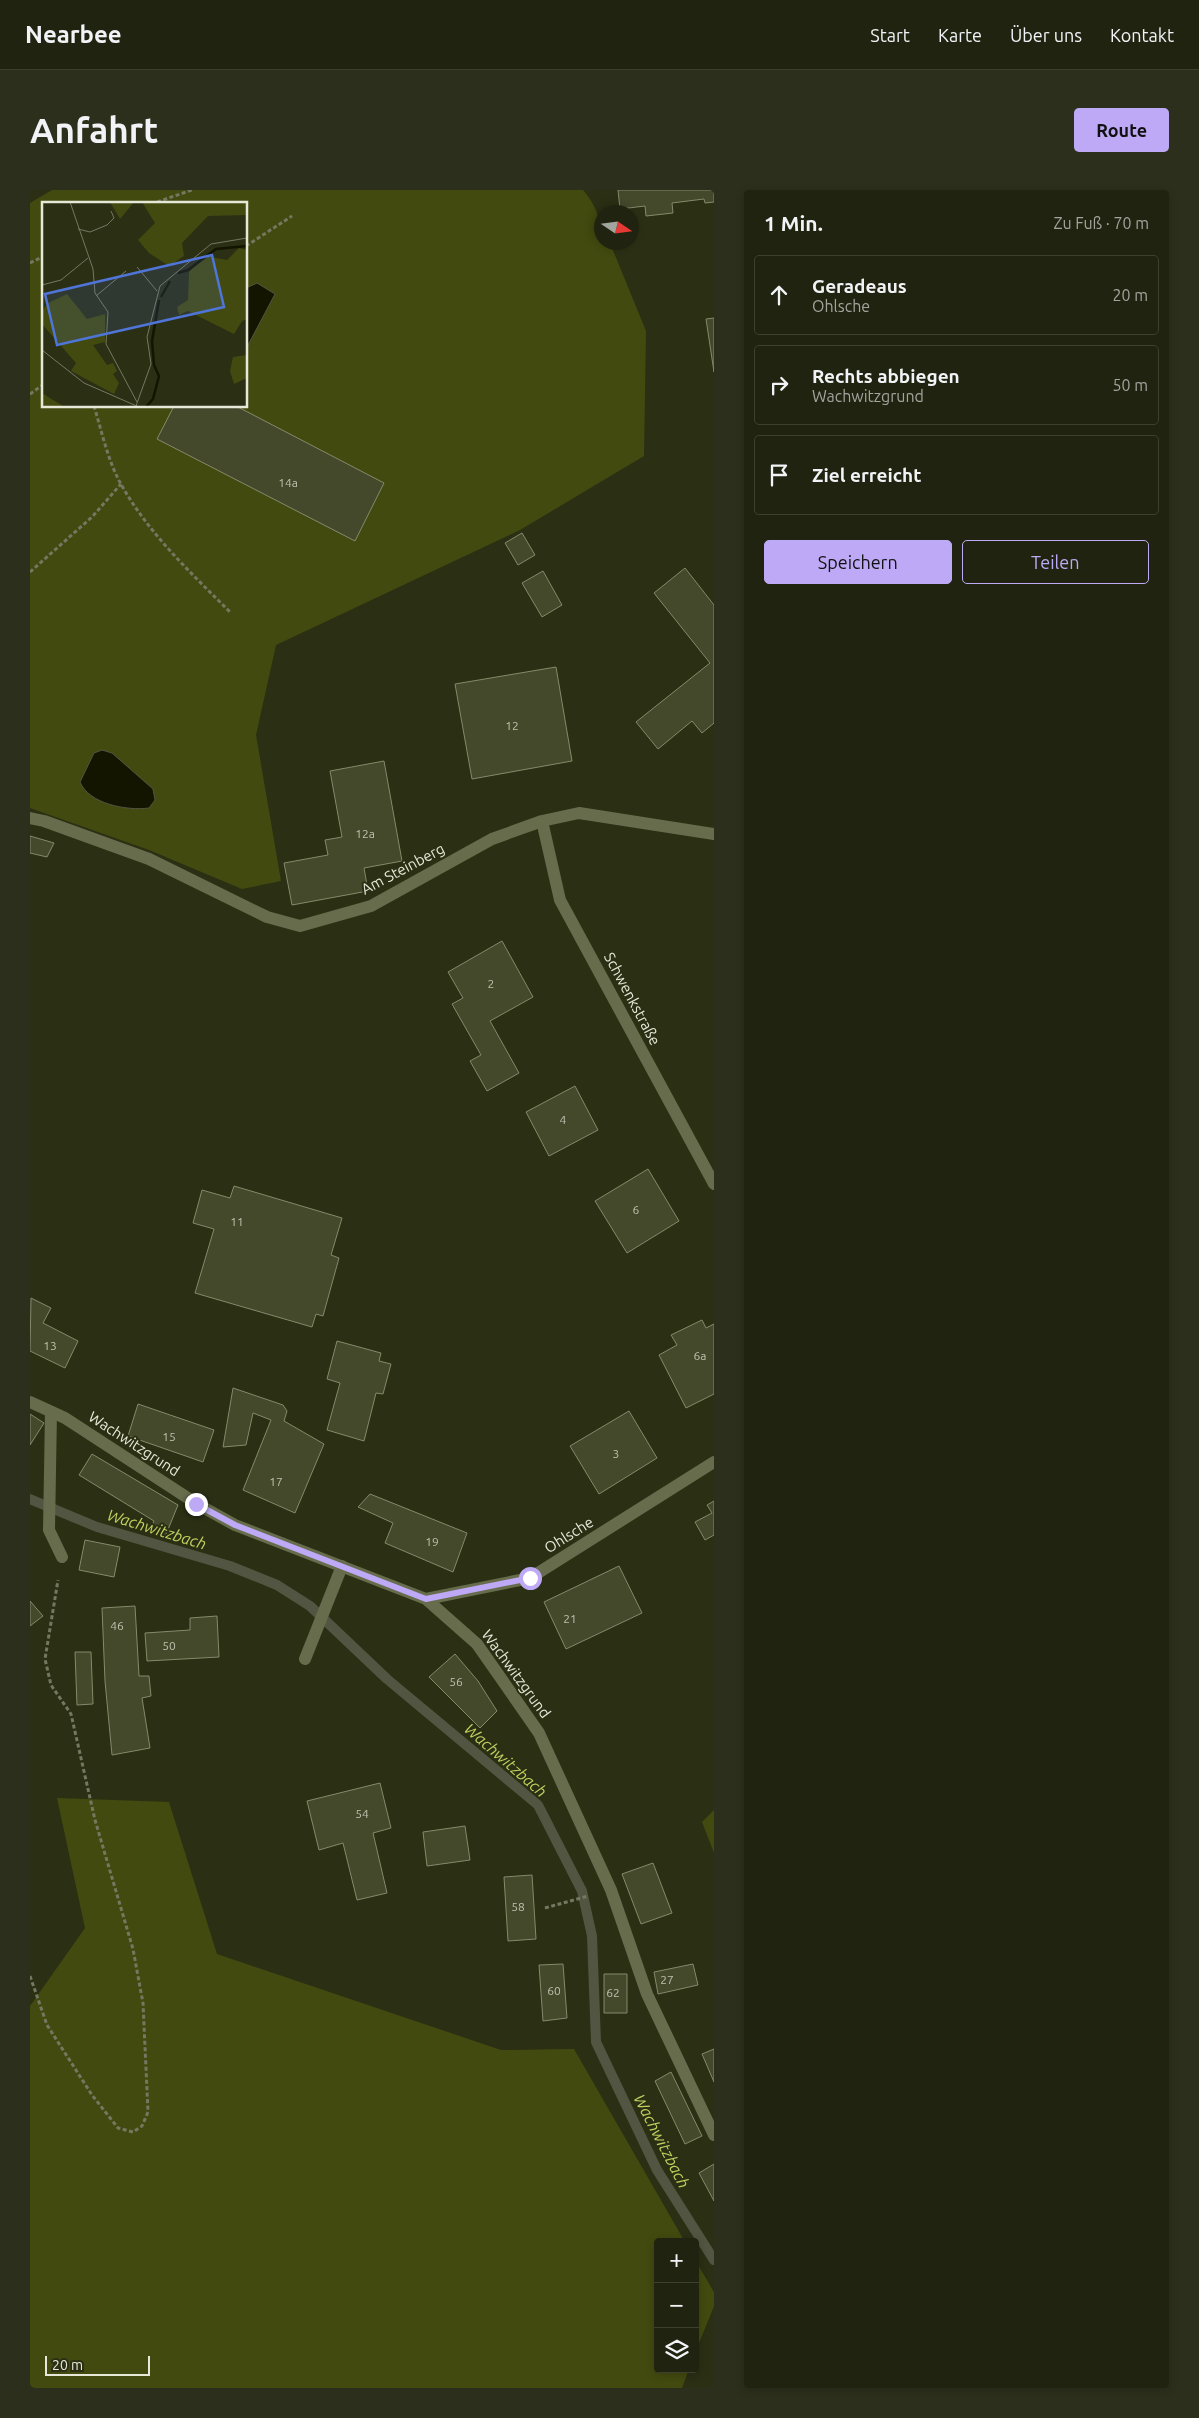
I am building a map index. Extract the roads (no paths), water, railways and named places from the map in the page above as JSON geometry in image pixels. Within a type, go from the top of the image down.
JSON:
[{"type":"street","name":"Am Steinberg","points":[[30,818],[44,821],[149,859],[266,917],[300,926],[371,906],[492,839],[542,821],[579,813],[714,834]]},
{"type":"street","name":"Schwenkstraße","points":[[542,821],[560,900],[714,1184]]},
{"type":"street","name":"Wachwitzgrund","points":[[30,1402],[65,1418],[196,1504],[235,1525],[426,1599],[477,1644],[539,1733],[611,1890],[647,1994],[714,2135]]},
{"type":"street","points":[[51,1412],[49,1530],[62,1556]]},
{"type":"street","name":"Ohlsche","points":[[426,1599],[530,1578],[714,1462]]},
{"type":"street","points":[[305,1659],[342,1566]]},
{"type":"waterway","name":"Wachwitzbach","points":[[30,1499],[97,1527],[230,1566],[277,1585],[310,1606],[387,1679],[538,1805],[582,1891],[592,1936],[596,2042],[657,2170],[714,2260]]}]
